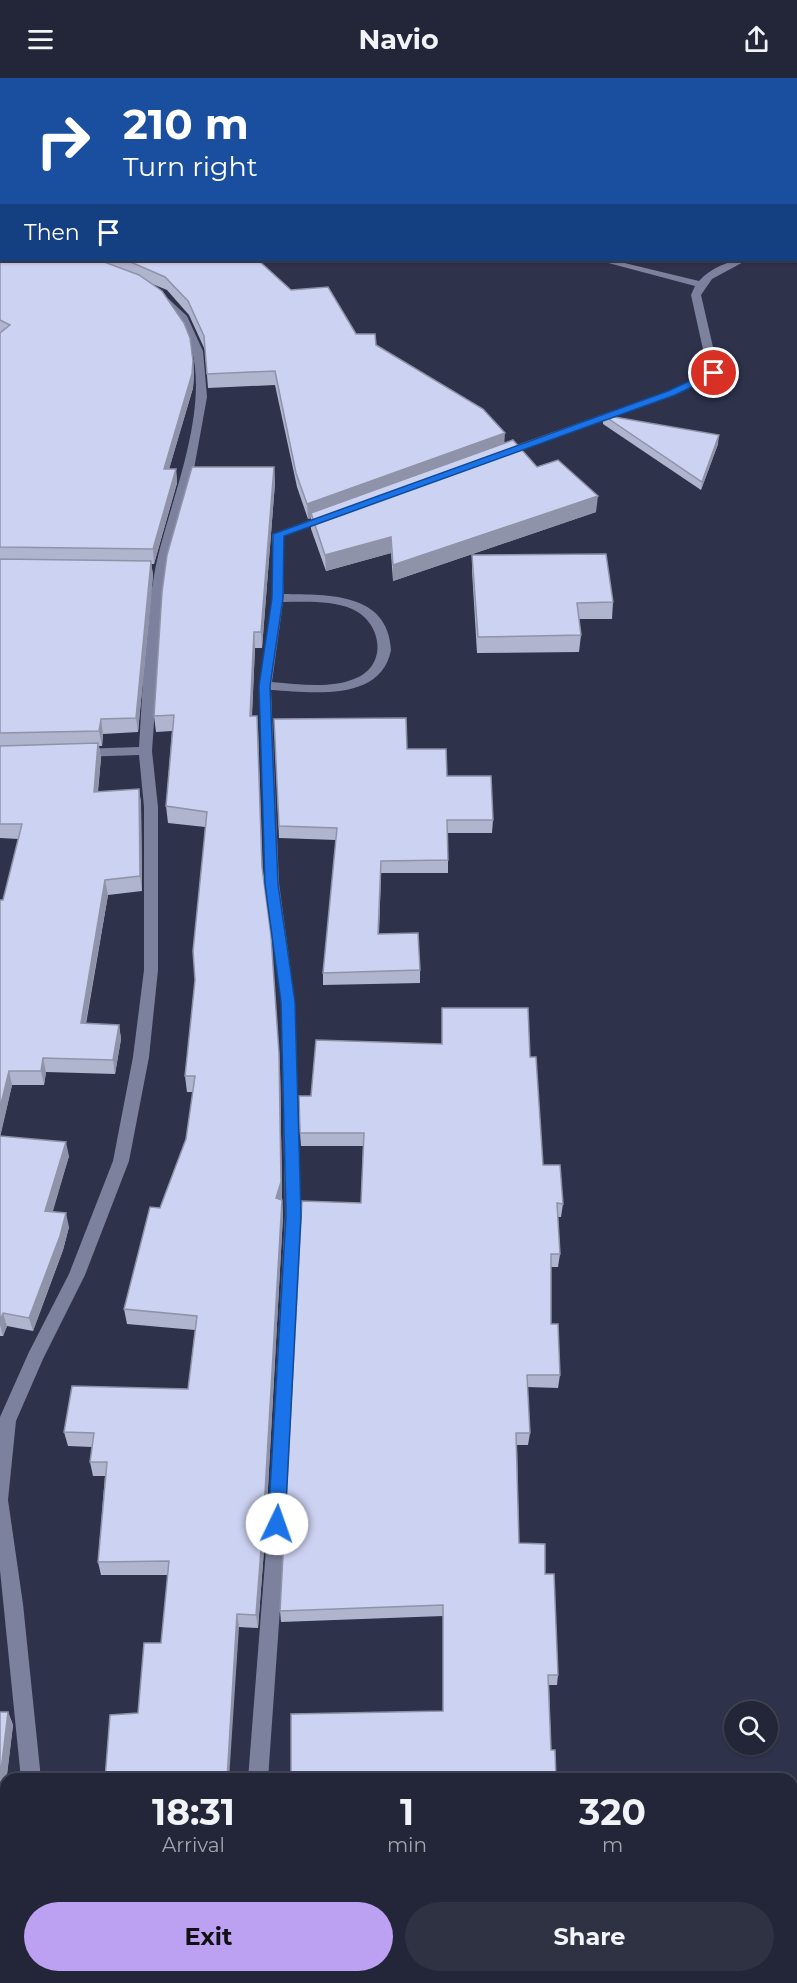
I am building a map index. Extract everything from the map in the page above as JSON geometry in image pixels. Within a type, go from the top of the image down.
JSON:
[{"type":"street","points":[[606,261],[699,284]]},
{"type":"street","points":[[492,458],[672,393],[714,373],[696,295],[699,284],[711,274],[740,261]]},
{"type":"street","points":[[30,1773],[14,1604],[0,1500],[7,1421],[35,1357],[77,1275],[121,1161],[141,1057],[151,970],[151,807],[146,751],[155,570],[186,480],[202,397],[198,351],[183,318],[161,294],[150,289]]},
{"type":"street","points":[[258,1773],[277,1524],[293,1215],[288,1002],[272,884],[264,686],[278,598],[278,534],[346,510]]},
{"type":"street","points":[[264,686],[324,687],[356,683],[377,672],[385,651],[381,625],[366,608],[328,600],[278,598]]},
{"type":"street","points":[[63,753],[146,751]]},
{"type":"building","points":[[0,261],[102,261],[139,275],[162,291],[184,323],[190,338],[192,374],[164,469],[176,469],[153,549],[0,547],[0,333],[10,325],[0,320]]},
{"type":"building","points":[[128,261],[259,261],[291,290],[328,287],[356,334],[375,334],[376,345],[483,409],[505,433],[307,504],[296,473],[275,371],[207,374],[204,336],[188,301],[165,277]]},
{"type":"building","points":[[603,415],[719,435],[702,482]]},
{"type":"building","points":[[513,440],[537,467],[558,460],[598,496],[393,565],[391,537],[325,555],[311,513]]},
{"type":"building","points":[[192,467],[274,467],[261,632],[254,632],[250,716],[257,716],[262,867],[271,936],[279,1053],[281,1182],[276,1198],[282,1200],[256,1615],[237,1614],[227,1773],[105,1773],[110,1715],[138,1713],[144,1643],[161,1643],[169,1561],[98,1562],[107,1462],[90,1462],[94,1433],[64,1432],[72,1386],[188,1389],[197,1316],[124,1309],[150,1207],[160,1208],[186,1139],[195,1076],[185,1076],[195,980],[193,951],[207,812],[166,806],[174,715],[154,716],[162,592],[167,555]]},
{"type":"building","points":[[606,554],[613,602],[577,603],[581,635],[478,637],[472,555]]},
{"type":"building","points":[[0,559],[151,561],[136,718],[101,719],[99,731],[0,733]]},
{"type":"building","points":[[406,718],[407,749],[446,749],[447,776],[491,776],[493,820],[447,820],[448,860],[381,861],[378,934],[418,933],[420,970],[323,973],[337,828],[279,826],[274,719]]},
{"type":"building","points":[[98,743],[94,792],[139,789],[140,876],[105,880],[81,1023],[119,1025],[113,1060],[43,1058],[41,1071],[9,1071],[0,1108],[0,900],[3,900],[22,824],[0,824],[0,746]]},
{"type":"building","points":[[442,1008],[528,1008],[530,1057],[536,1057],[543,1165],[560,1165],[563,1204],[557,1203],[560,1254],[551,1254],[551,1324],[558,1324],[560,1375],[527,1375],[530,1433],[516,1433],[519,1543],[545,1544],[545,1574],[554,1574],[558,1675],[548,1675],[551,1750],[555,1750],[556,1773],[291,1773],[291,1714],[443,1711],[443,1605],[280,1611],[302,1201],[361,1203],[364,1133],[300,1133],[299,1096],[311,1096],[316,1040],[442,1044]]},
{"type":"building","points":[[0,1136],[66,1142],[45,1211],[66,1213],[60,1236],[29,1318],[3,1313],[0,1321]]},
{"type":"building","points":[[0,1712],[8,1712],[1,1773]]},
{"type":"route","points":[[277,1524],[293,1215],[288,1002],[272,884],[264,686],[278,598],[278,534],[672,393],[714,373]]}]
